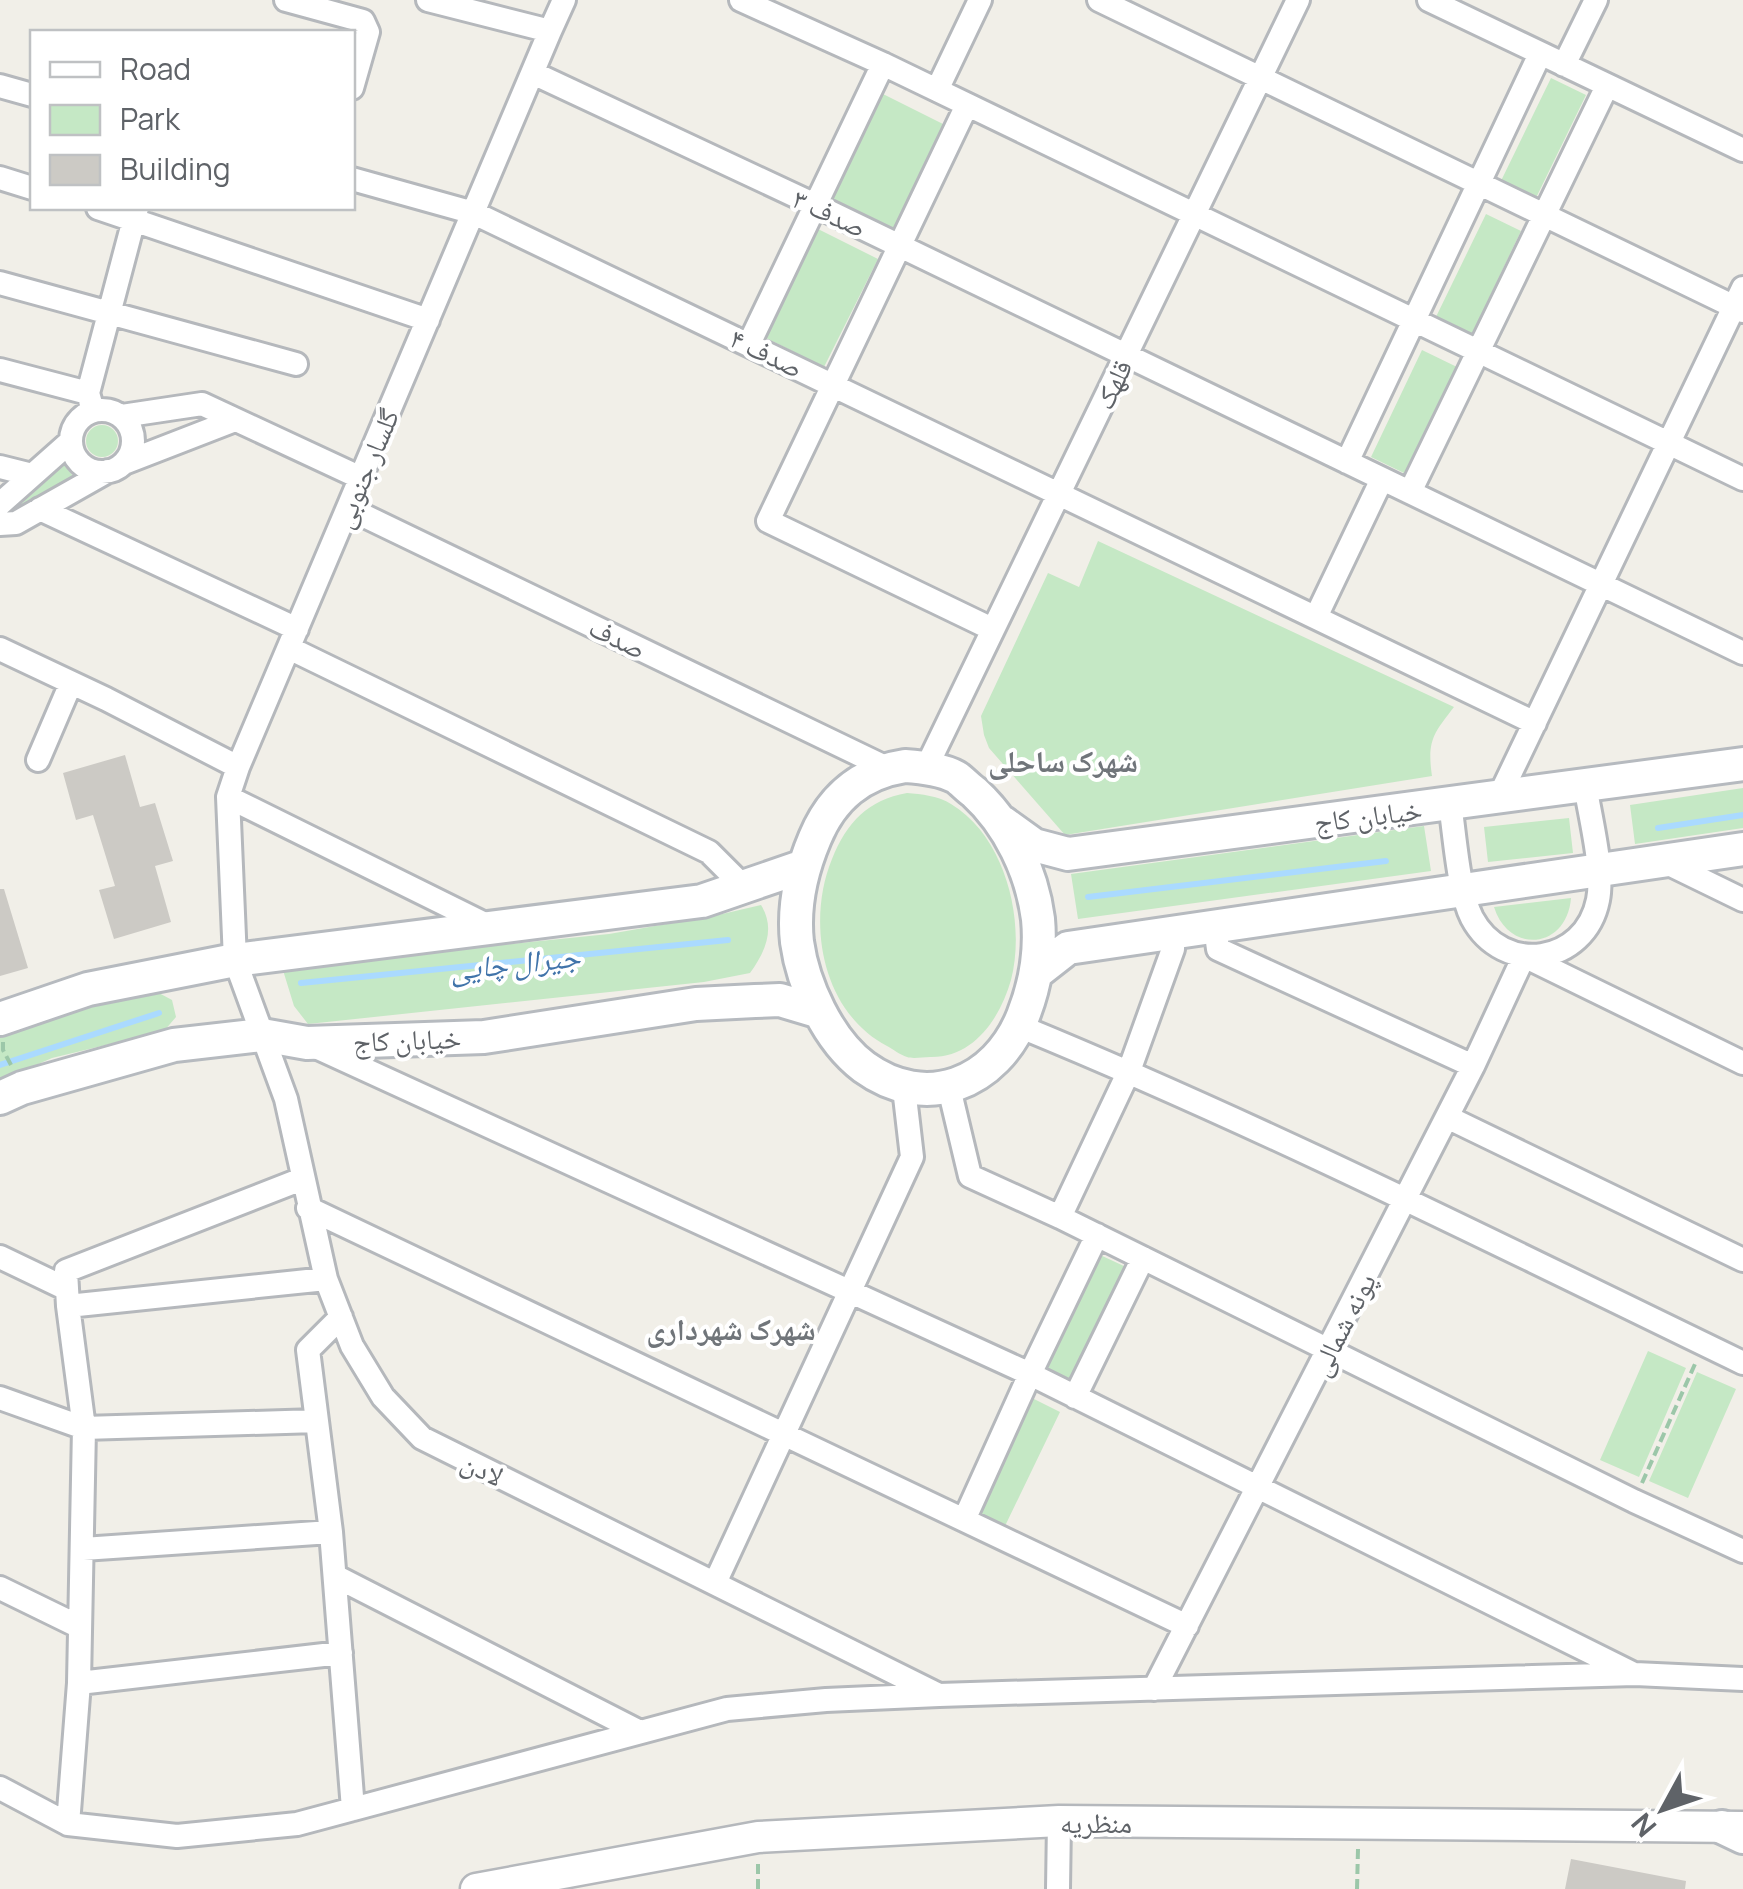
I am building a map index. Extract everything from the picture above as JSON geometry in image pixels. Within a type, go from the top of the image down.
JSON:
[{"type":"main road","name":"خیابان کاج","points":[[1000,822],[1034,844],[1068,854],[1743,764]]},
{"type":"main road","points":[[887,768],[926,768],[957,778],[1000,822],[1026,868],[1038,920],[1036,973],[1019,1026],[1007,1048],[982,1073],[949,1088],[904,1088],[864,1066],[839,1041],[820,1012],[805,978],[797,941],[797,903],[804,866],[819,829],[841,796],[862,779],[887,768]]},
{"type":"main road","points":[[1036,973],[1068,948],[1743,849]]},
{"type":"main road","points":[[2,1034],[88,989],[235,960],[702,901],[804,866]]},
{"type":"main road","name":"خیابان کاج","points":[[8,1086],[22,1088],[174,1045],[262,1035],[306,1043],[484,1037],[696,1004],[780,1000],[820,1012]]},
{"type":"street","points":[[286,0],[362,21],[368,32],[355,78]]},
{"type":"street","points":[[428,0],[550,32]]},
{"type":"street","name":"گلسار جنوبی","points":[[262,1035],[235,960],[228,797],[564,0]]},
{"type":"street","points":[[741,0],[968,104],[1743,479]]},
{"type":"street","points":[[937,90],[980,0]]},
{"type":"street","points":[[1099,0],[1543,214],[1740,302],[1499,797]]},
{"type":"street","name":"قلهک","points":[[926,768],[1298,0]]},
{"type":"street","points":[[1429,0],[1743,150]]},
{"type":"street","points":[[1564,66],[1596,0]]},
{"type":"street","points":[[1347,462],[1540,54]]},
{"type":"street","points":[[749,344],[883,64]]},
{"type":"street","name":"صدف ۳","points":[[533,73],[1743,652]]},
{"type":"street","points":[[0,86],[30,94]]},
{"type":"street","points":[[1410,492],[1608,86]]},
{"type":"street","points":[[968,104],[768,521],[992,629]]},
{"type":"street","points":[[0,178],[30,187]]},
{"type":"street","name":"صدف ۴","points":[[355,180],[474,213],[1535,723]]},
{"type":"street","points":[[0,504],[71,441],[77,422],[84,415],[135,213],[428,320]]},
{"type":"street","points":[[0,282],[296,364]]},
{"type":"street","points":[[0,370],[122,416],[133,445],[116,467],[94,471],[78,460],[71,441]]},
{"type":"street","points":[[122,416],[202,404],[361,478]]},
{"type":"street","points":[[0,524],[16,524],[116,467],[234,420]]},
{"type":"street","points":[[0,467],[32,476]]},
{"type":"street","points":[[1316,617],[1382,479]]},
{"type":"street","name":"صدف","points":[[348,508],[887,768]]},
{"type":"street","points":[[40,509],[709,852],[744,887]]},
{"type":"street","points":[[0,649],[238,767]]},
{"type":"street","points":[[38,760],[72,683]]},
{"type":"street","points":[[1524,956],[1542,956],[1563,949],[1582,936],[1594,917],[1600,895],[1585,785]]},
{"type":"street","points":[[228,797],[493,928]]},
{"type":"street","points":[[1450,804],[1463,890],[1470,914],[1481,932],[1498,947],[1524,956],[1743,1064]]},
{"type":"street","points":[[1664,861],[1743,900]]},
{"type":"street","points":[[1215,926],[1218,948],[1473,1066]]},
{"type":"street","points":[[1060,1216],[1129,1071],[1174,949],[1173,932]]},
{"type":"street","name":"پونه شمالی","points":[[1154,1689],[1473,1066],[1524,956]]},
{"type":"street","points":[[1019,1026],[1129,1071],[1405,1199],[1743,1363]]},
{"type":"street","name":"لادن","points":[[262,1035],[286,1099],[326,1279],[352,1346],[383,1397],[422,1438],[939,1695]]},
{"type":"street","points":[[306,1043],[1030,1374],[1635,1674]]},
{"type":"street","points":[[715,1583],[912,1157],[904,1088]]},
{"type":"street","points":[[949,1088],[970,1176],[1060,1216],[1634,1501],[1743,1550]]},
{"type":"street","points":[[1447,1117],[1743,1260]]},
{"type":"street","points":[[68,1824],[78,1683],[84,1428],[66,1271],[302,1179]]},
{"type":"street","points":[[308,1208],[1187,1626]]},
{"type":"street","points":[[964,1520],[1097,1235]]},
{"type":"street","points":[[0,1257],[67,1298],[326,1279]]},
{"type":"street","points":[[1074,1397],[1144,1258]]},
{"type":"street","points":[[341,1317],[308,1350],[332,1532],[353,1809]]},
{"type":"street","points":[[0,1398],[84,1428],[316,1421]]},
{"type":"street","points":[[82,1549],[332,1532]]},
{"type":"street","points":[[336,1576],[640,1732]]},
{"type":"street","points":[[0,1588],[80,1626]]},
{"type":"street","points":[[78,1683],[341,1653]]},
{"type":"street","points":[[0,1788],[68,1824],[177,1836],[297,1824],[728,1709],[939,1695],[1635,1674],[1743,1679]]},
{"type":"street","points":[[1058,1889],[1059,1821]]},
{"type":"street","name":"منظریه","points":[[476,1889],[758,1836],[1059,1821],[1736,1830]]},
{"type":"path","points":[[2,1034],[8,1086]]},
{"type":"path","points":[[1634,1501],[1704,1344]]},
{"type":"path","points":[[1357,1889],[1358,1824]]},
{"type":"green space","points":[[1551,78],[1586,95],[1534,202],[1499,185]]},
{"type":"green space","points":[[883,94],[945,125],[891,233],[829,202]]},
{"type":"green space","points":[[1486,214],[1521,231],[1470,338],[1434,321]]},
{"type":"green space","points":[[816,228],[878,259],[824,367],[762,336]]},
{"type":"green space","points":[[1422,350],[1457,367],[1406,474],[1371,457]]},
{"type":"green space","points":[[102,425],[113,430],[118,441],[113,452],[102,457],[91,452],[86,441],[91,430]]},
{"type":"green space","points":[[64,465],[73,476],[13,511]]},
{"type":"green space","points":[[1098,541],[1454,707],[1433,739],[1432,776],[1065,835],[989,748],[981,716],[1048,573],[1079,587]]},
{"type":"green space","points":[[1743,788],[1743,828],[1635,844],[1630,805]]},
{"type":"green space","points":[[907,793],[941,799],[970,819],[998,859],[1013,908],[1015,957],[1000,1009],[972,1043],[945,1056],[907,1057],[865,1031],[834,989],[821,937],[824,884],[845,834],[870,807]]},
{"type":"green space","points":[[1569,818],[1573,853],[1488,862],[1484,827]]},
{"type":"green space","points":[[1424,826],[1431,871],[1078,919],[1071,874]]},
{"type":"green space","points":[[1571,898],[1559,928],[1537,940],[1512,933],[1494,907]]},
{"type":"green space","points":[[761,905],[768,923],[767,940],[750,973],[704,982],[308,1024],[294,1006],[282,967],[609,934]]},
{"type":"green space","points":[[157,992],[172,1000],[176,1017],[164,1031],[52,1058],[0,1081],[0,1033],[97,1002]]},
{"type":"green space","points":[[1098,1254],[1126,1267],[1071,1381],[1043,1368]]},
{"type":"green space","points":[[1648,1351],[1686,1368],[1639,1477],[1600,1460]]},
{"type":"green space","points":[[1697,1372],[1736,1389],[1688,1498],[1649,1481]]},
{"type":"green space","points":[[1032,1398],[1060,1412],[1005,1526],[977,1513]]},
{"type":"building","points":[[125,755],[140,807],[155,803],[173,861],[155,866],[171,922],[114,939],[99,890],[115,886],[93,815],[76,820],[63,773]]},
{"type":"building","points":[[0,889],[4,889],[28,968],[0,976]]},
{"type":"building","points":[[1571,1859],[1686,1881],[1685,1889],[1565,1889]]},
{"type":"waterway","name":"جیرال چایی","points":[[1658,828],[1743,815]]},
{"type":"waterway","name":"جیرال چایی","points":[[1088,897],[1386,861]]},
{"type":"waterway","name":"جیرال چایی","points":[[301,983],[728,940]]},
{"type":"waterway","name":"جیرال چایی","points":[[0,1065],[159,1013]]},
{"type":"district","name":"شهرک ساحلی","points":[[1063,760]]},
{"type":"district","name":"شهرک شهرداری","points":[[731,1328]]}]
